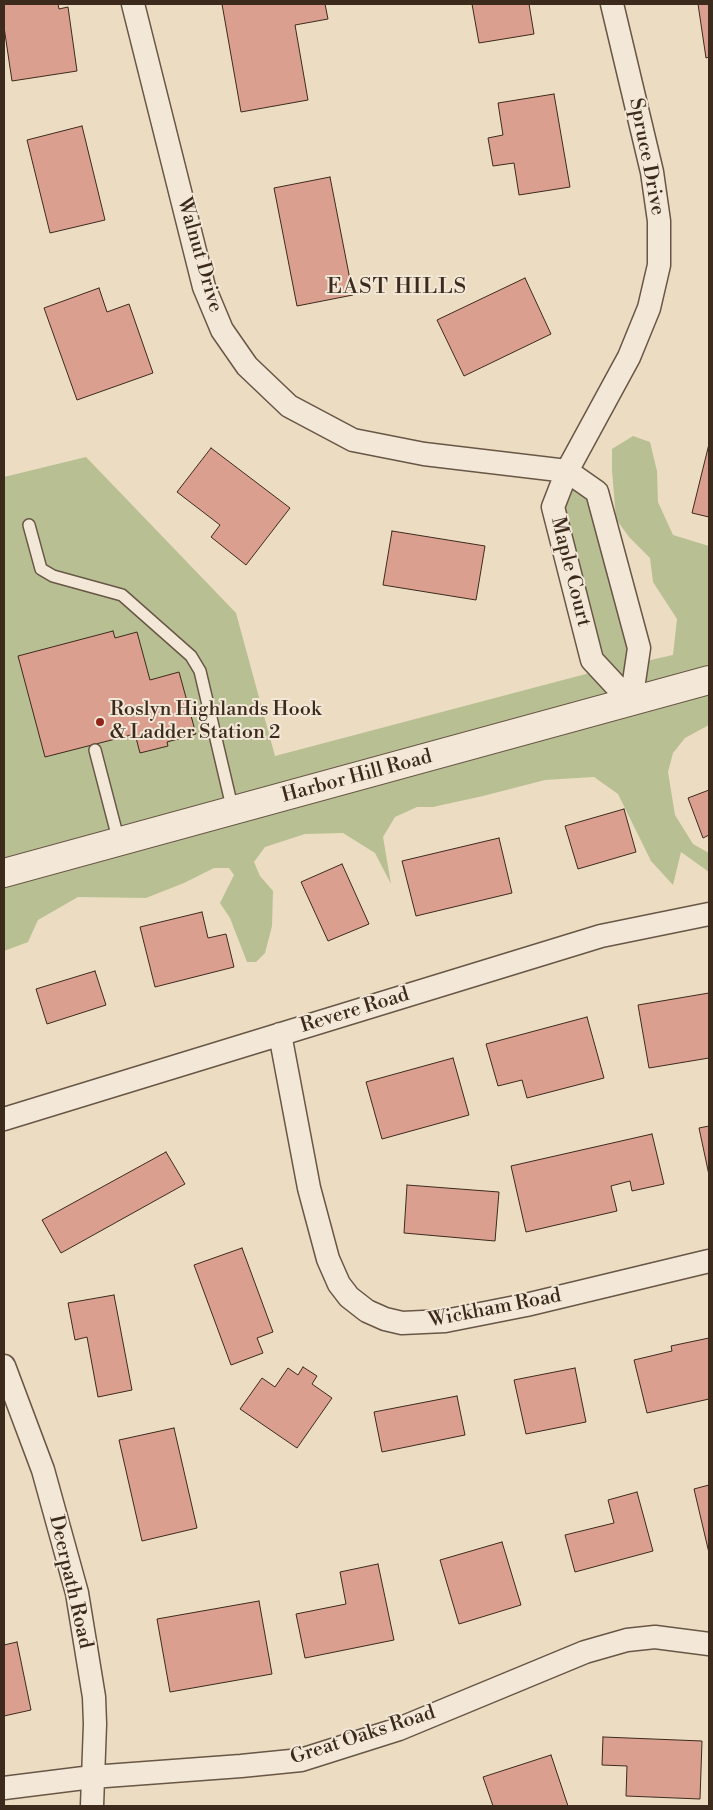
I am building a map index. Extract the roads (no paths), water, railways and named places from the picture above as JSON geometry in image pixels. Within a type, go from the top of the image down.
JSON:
[{"type":"street","name":"Walnut Drive","points":[[133,4],[204,287],[222,330],[247,366],[289,406],[353,440],[424,454],[567,471]]},
{"type":"street","name":"Spruce Drive","points":[[567,471],[628,357],[649,308],[659,265],[659,221],[652,172],[612,4]]},
{"type":"street","points":[[567,471],[597,492],[639,648],[631,702]]},
{"type":"street","name":"Maple Court","points":[[567,471],[553,506],[592,660],[631,702]]},
{"type":"street","name":"Harbor Hill Road","points":[[4,873],[709,680]]},
{"type":"street","name":"Revere Road","points":[[4,1119],[601,936],[709,914]]},
{"type":"street","name":"Wickham Road","points":[[280,1034],[309,1188],[328,1259],[339,1284],[349,1297],[367,1311],[402,1323],[445,1321],[526,1305],[709,1261]]},
{"type":"street","name":"Deerpath Road","points":[[4,1366],[42,1470],[77,1593],[94,1697],[92,1806]]},
{"type":"street","name":"Great Oaks Road","points":[[4,1788],[92,1777],[301,1760],[399,1729],[585,1652],[627,1640],[655,1637],[709,1644]]},
{"type":"lane","points":[[29,525],[41,568],[54,576],[122,595],[191,656],[200,671],[233,811]]},
{"type":"lane","points":[[94,750],[119,842]]},
{"type":"place","name":"Roslyn Highlands Hook & Ladder Station 2","points":[[100,722]]},
{"type":"district","name":"EAST HILLS","points":[[397,288]]}]
